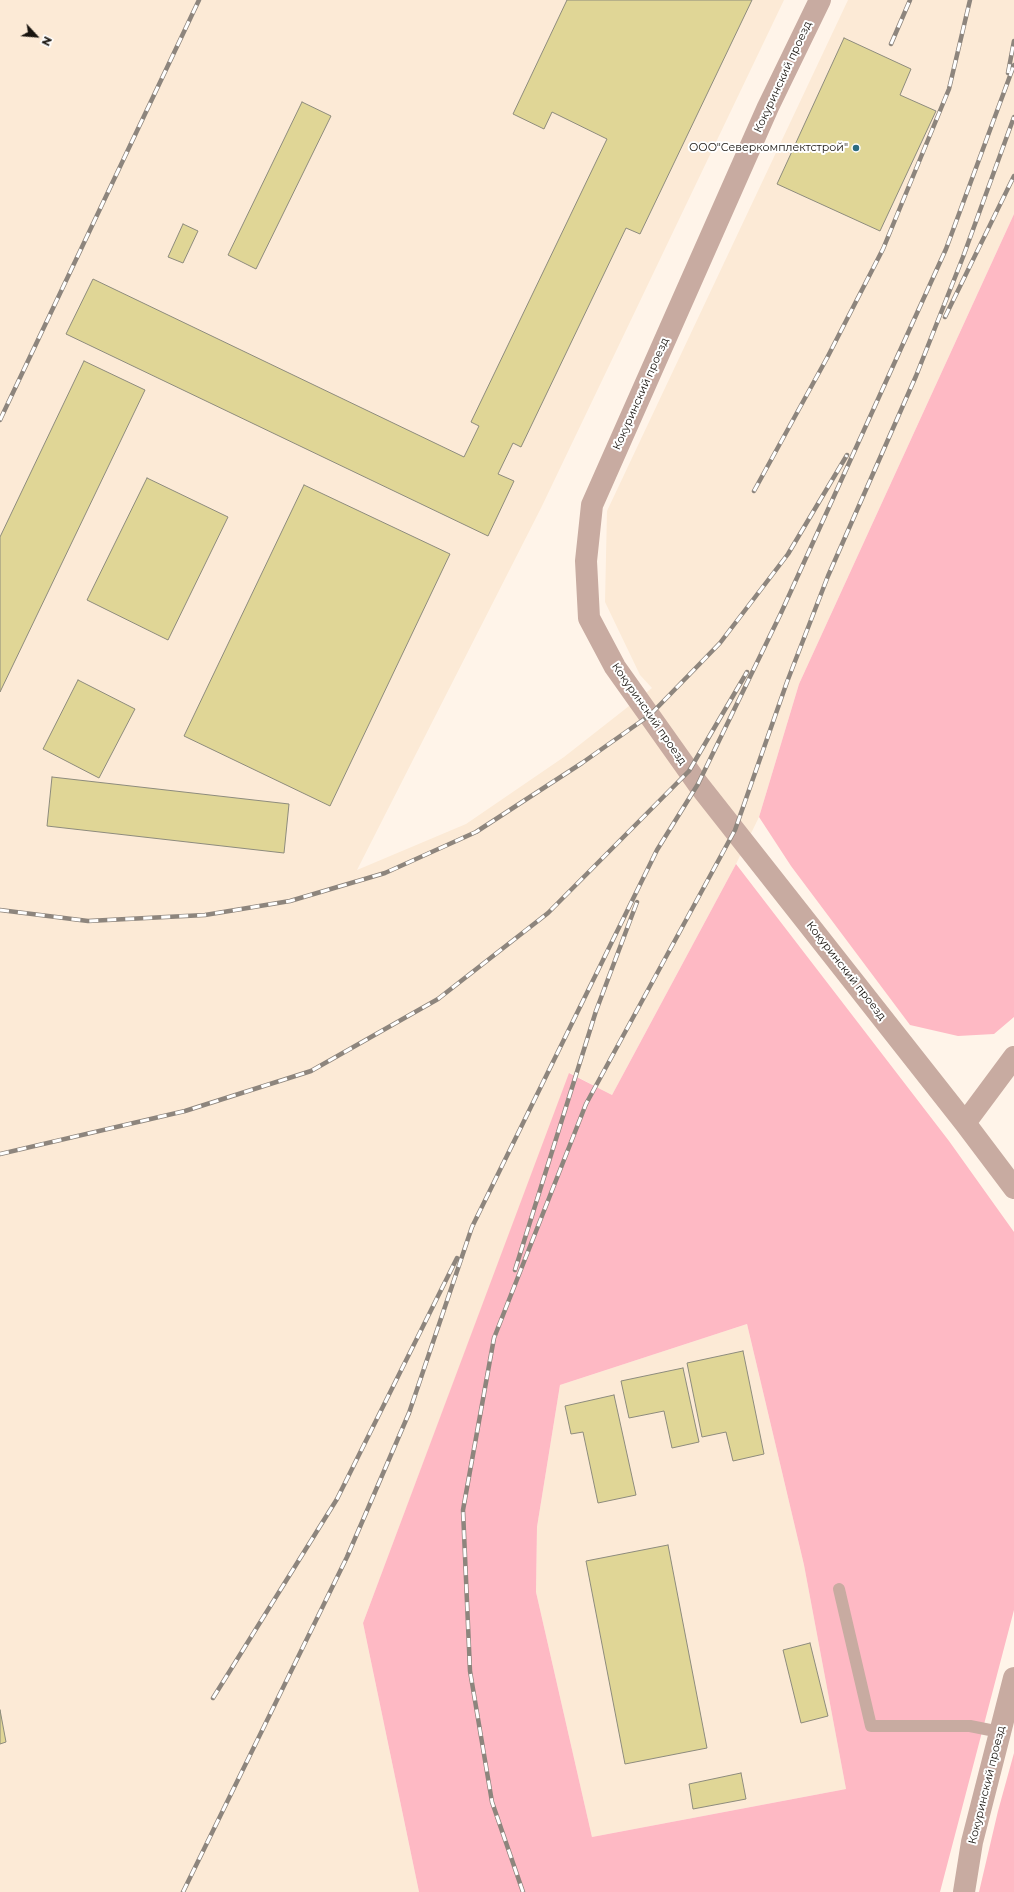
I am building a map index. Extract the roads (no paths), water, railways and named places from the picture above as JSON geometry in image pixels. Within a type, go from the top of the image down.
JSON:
[{"type":"street","name":"Кокуринский проезд","points":[[820,0],[768,107],[592,505],[586,561],[590,618],[615,667],[698,784],[965,1123],[1014,1188]]},
{"type":"street","points":[[965,1123],[1014,1057]]},
{"type":"street","name":"Кокуринский проезд","points":[[964,1892],[972,1842],[1014,1678]]},
{"type":"lane","points":[[839,1589],[871,1726],[970,1726],[1000,1732]]},
{"type":"railway","points":[[0,420],[199,0]]},
{"type":"railway","points":[[891,44],[910,0]]},
{"type":"railway","points":[[754,491],[827,358],[883,249],[949,89],[970,0]]},
{"type":"railway","points":[[1008,73],[1014,41]]},
{"type":"railway","points":[[183,1892],[347,1557],[409,1413],[472,1227],[657,850],[698,784],[781,613],[946,249],[1014,65]]},
{"type":"railway","points":[[523,1892],[492,1802],[470,1671],[463,1510],[494,1338],[586,1104],[735,830],[787,682],[828,576],[916,376],[963,257],[1014,117]]},
{"type":"railway","points":[[945,317],[1014,176]]},
{"type":"railway","points":[[0,910],[88,921],[205,915],[290,901],[385,873],[476,832],[582,763],[650,715],[720,643],[788,554],[847,455]]},
{"type":"railway","points":[[0,1154],[185,1111],[311,1071],[438,999],[548,913],[689,771],[747,672]]},
{"type":"railway","points":[[515,1270],[596,1011],[637,902]]},
{"type":"railway","points":[[213,1698],[337,1499],[457,1258]]},
{"type":"place","name":"ООО\"Северкомплектстрой\"","points":[[856,148]]}]
